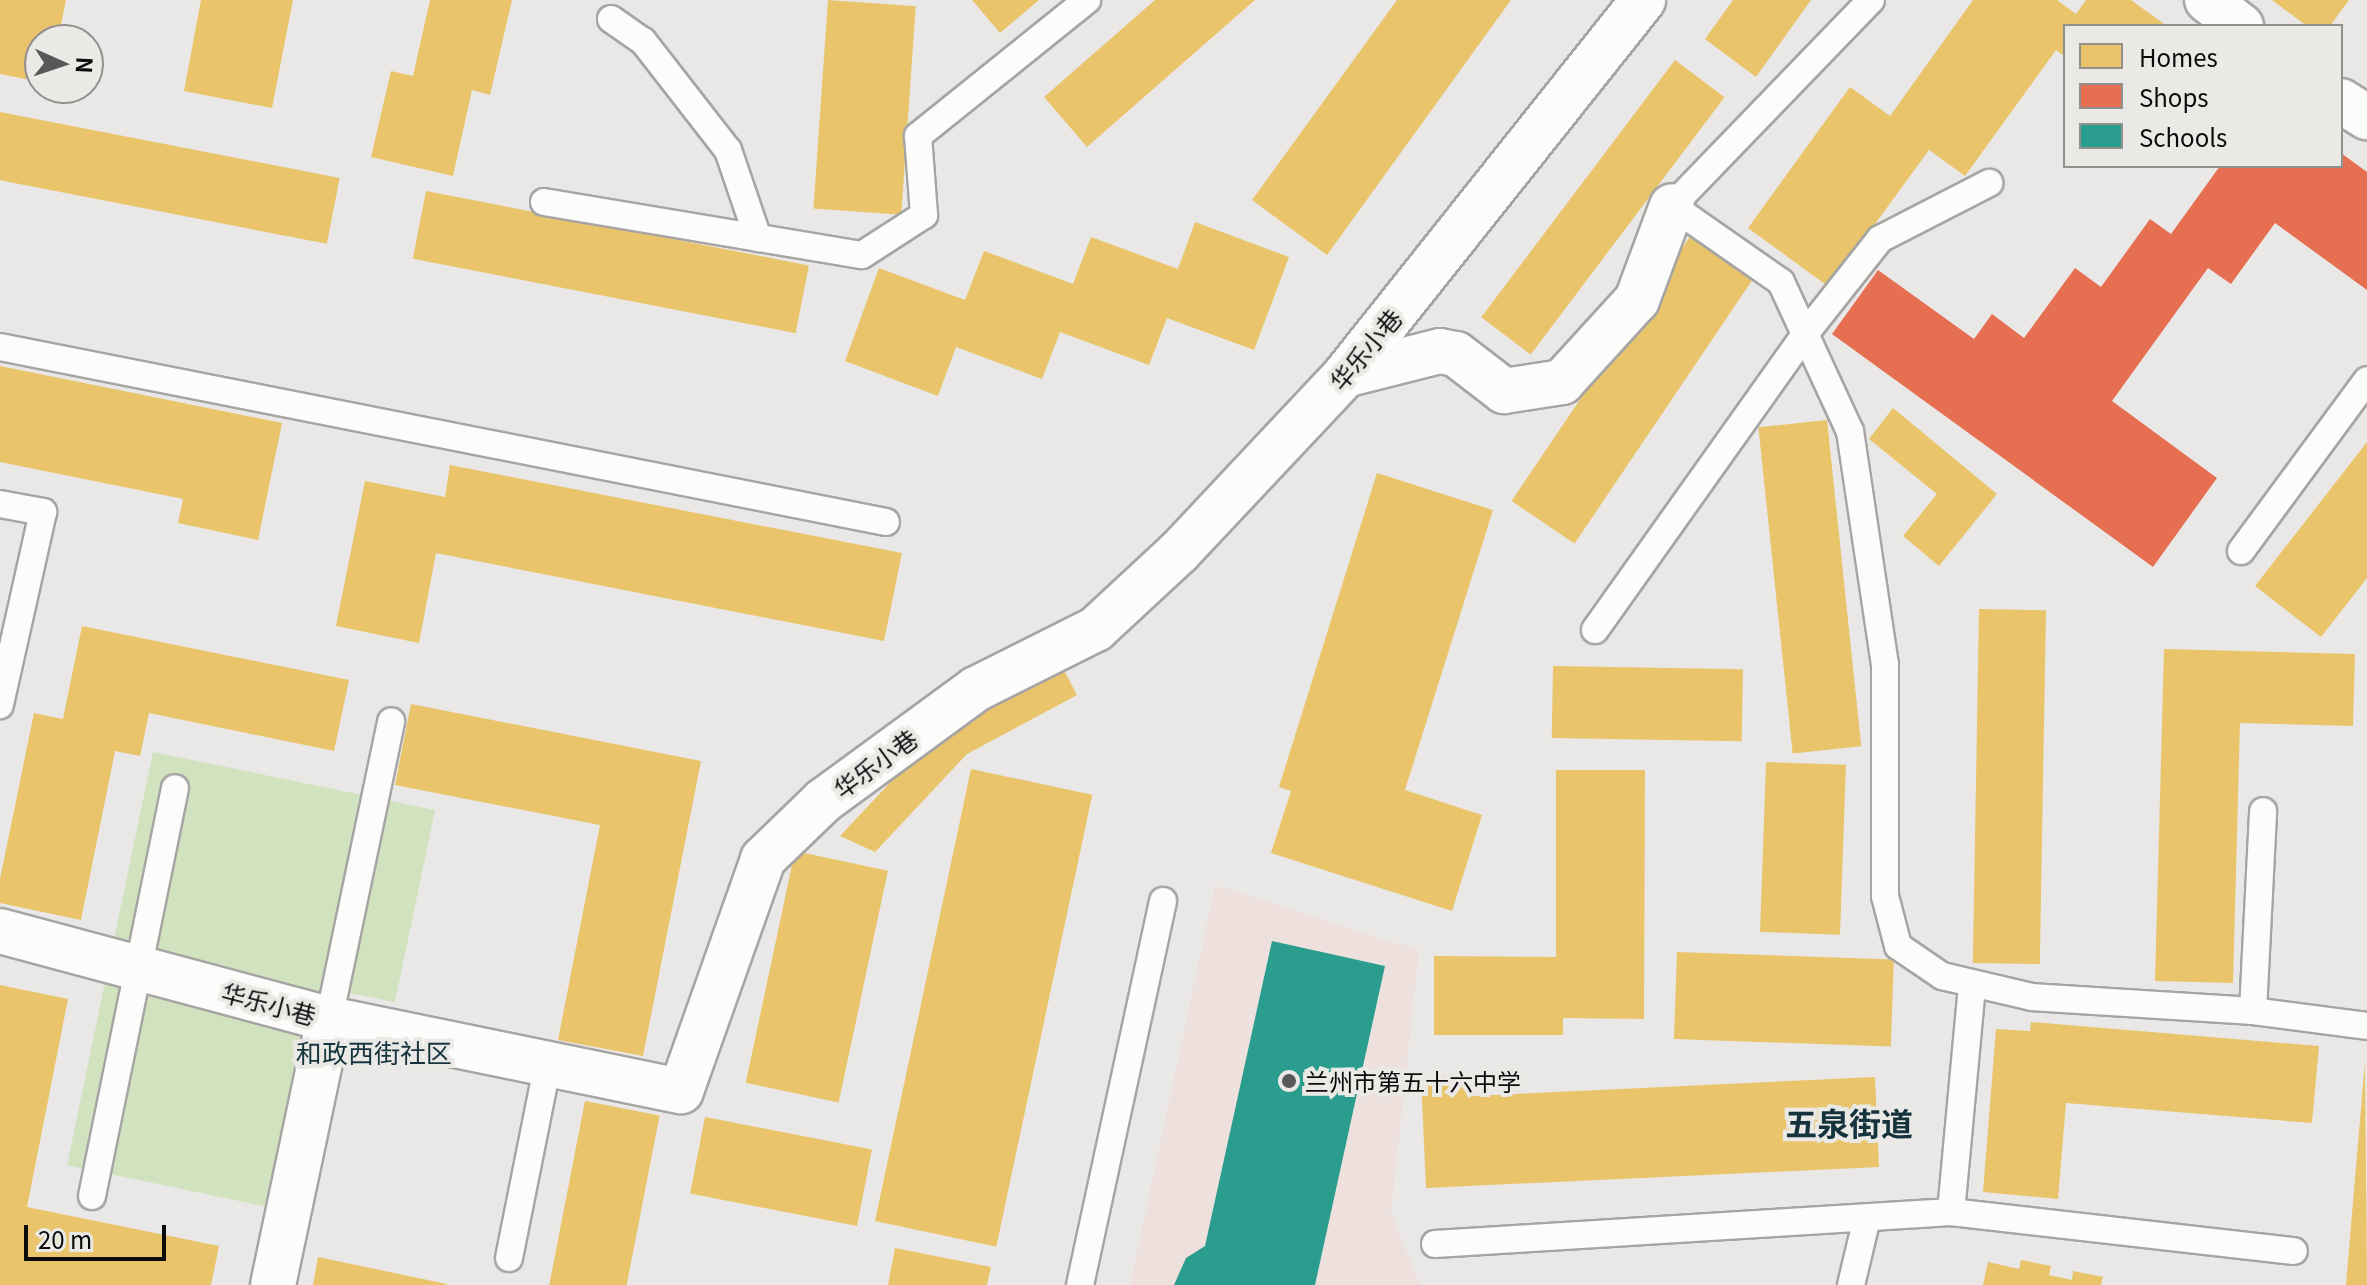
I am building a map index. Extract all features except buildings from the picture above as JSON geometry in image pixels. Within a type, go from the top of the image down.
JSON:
[{"type":"street","points":[[2207,0],[2238,24]]},
{"type":"street","name":"华乐小巷","points":[[0,931],[329,1019],[547,1067],[681,1091],[763,859],[823,801],[976,689],[1096,629],[1179,552],[1345,375],[1632,4]]},
{"type":"street","points":[[2343,102],[2367,117]]},
{"type":"street","points":[[1345,375],[1440,351],[1456,354],[1504,391],[1562,382],[1637,300],[1672,206]]},
{"type":"street","points":[[273,1285],[329,1019]]},
{"type":"lane","points":[[544,202],[862,255],[924,215],[918,136],[1087,0]]},
{"type":"lane","points":[[1871,0],[1672,206],[1781,282],[1850,431],[1885,664],[1888,908],[1898,946],[1942,976],[2032,997],[2253,1011],[2367,1026]]},
{"type":"lane","points":[[611,19],[643,41],[728,150],[758,238]]},
{"type":"lane","points":[[1595,630],[1805,334],[1880,239],[1989,183]]},
{"type":"lane","points":[[0,347],[886,522]]},
{"type":"lane","points":[[2241,551],[2367,380]]},
{"type":"lane","points":[[0,504],[43,512],[0,705]]},
{"type":"lane","points":[[329,1019],[391,721]]},
{"type":"lane","points":[[92,1196],[136,967],[175,788]]},
{"type":"lane","points":[[2253,1011],[2263,811]]},
{"type":"lane","points":[[1080,1285],[1163,901]]},
{"type":"lane","points":[[1951,1212],[1972,984]]},
{"type":"lane","points":[[509,1258],[547,1067]]},
{"type":"lane","points":[[1435,1244],[1951,1212],[2294,1251]]},
{"type":"lane","points":[[1851,1285],[1867,1218]]},
{"type":"shaded area","name":"兰州市第五十六中学","points":[[1215,885],[1419,950],[1391,1213],[1420,1285],[1130,1285]]},
{"type":"green space","points":[[153,752],[435,810],[395,1002],[324,988],[278,1209],[67,1165]]},
{"type":"place","name":"兰州市第五十六中学","points":[[1289,1081]]},
{"type":"district","name":"和政西街社区","points":[[374,1052]]},
{"type":"district","name":"五泉街道","points":[[1849,1122]]}]
